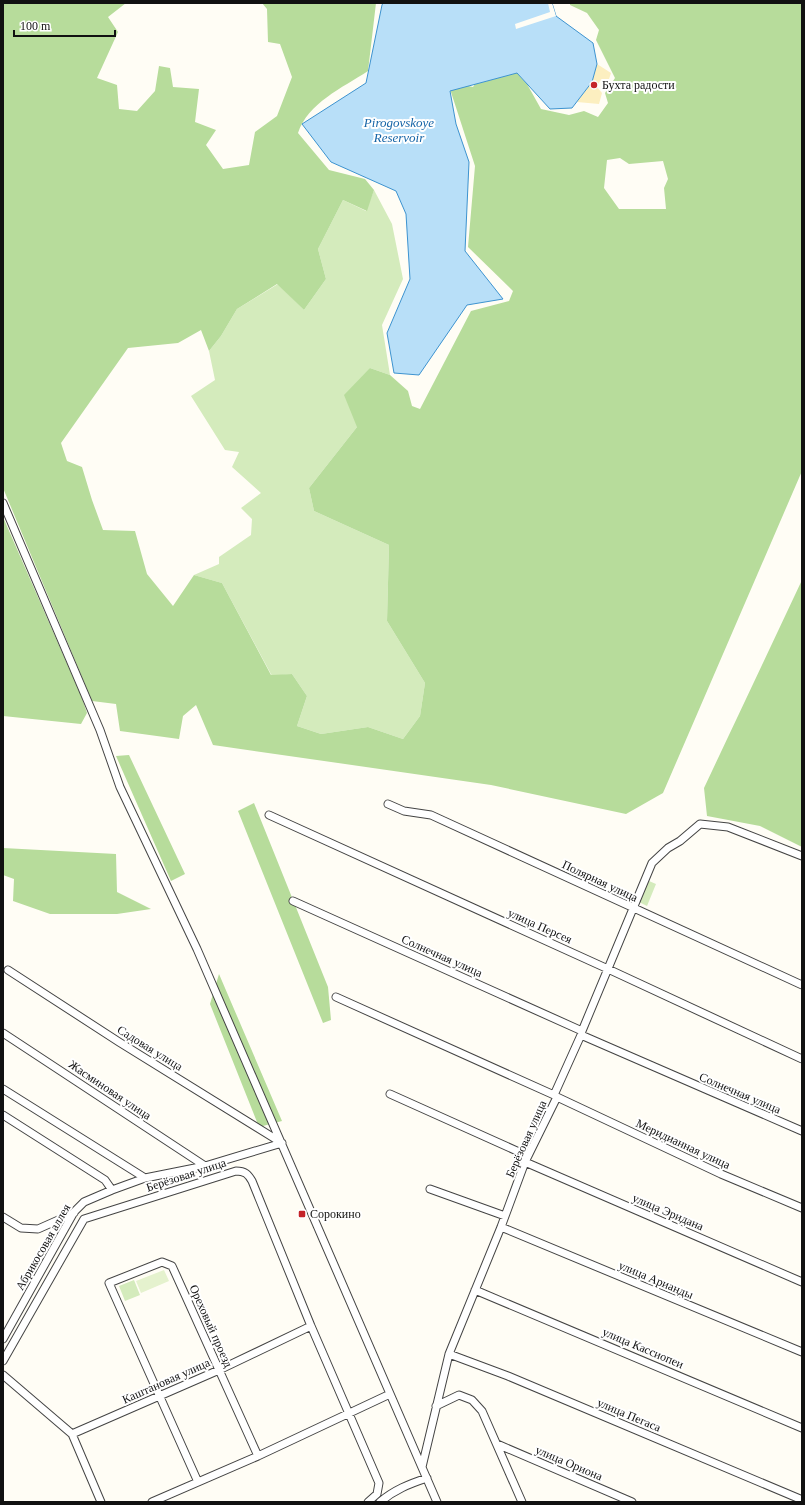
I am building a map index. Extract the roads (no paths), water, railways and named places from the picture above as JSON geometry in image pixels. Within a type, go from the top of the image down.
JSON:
[{"type":"street","points":[[3,503],[100,730],[120,787],[197,949],[437,1502]]},
{"type":"street","name":"Полярная улица","points":[[388,804],[404,811],[431,815],[633,909],[802,985]]},
{"type":"street","name":"улица Персея","points":[[269,815],[802,1059]]},
{"type":"street","name":"Берёзовая улица","points":[[422,1467],[449,1354],[527,1159],[555,1096],[652,863],[668,848],[700,824],[728,827],[802,856]]},
{"type":"street","name":"Солнечная улица","points":[[293,901],[581,1033],[802,1131]]},
{"type":"street","name":"Садовая улица","points":[[8,970],[119,1042],[282,1143]]},
{"type":"street","name":"Меридианная улица","points":[[336,997],[555,1096],[721,1174],[802,1208]]},
{"type":"street","name":"Жасминовая улица","points":[[3,1033],[205,1166]]},
{"type":"street","points":[[3,1089],[145,1178]]},
{"type":"street","name":"улица Эридана","points":[[390,1094],[527,1159],[802,1282]]},
{"type":"street","points":[[3,1115],[105,1180],[112,1190]]},
{"type":"street","name":"Абрикосовая аллея","points":[[3,1339],[74,1212],[84,1202],[145,1178],[205,1166],[282,1143]]},
{"type":"street","name":"Берёзовая улица","points":[[3,1361],[84,1219],[236,1170],[242,1171],[248,1174],[252,1181],[311,1326],[350,1413],[379,1483],[377,1494],[368,1502]]},
{"type":"street","points":[[430,1189],[505,1216]]},
{"type":"street","points":[[3,1217],[21,1228],[38,1229],[74,1212]]},
{"type":"street","name":"улица Арианды","points":[[501,1227],[802,1352]]},
{"type":"street","name":"Ореховый проезд","points":[[160,1396],[109,1283],[162,1262],[172,1266],[258,1456]]},
{"type":"street","name":"улица Кассиопеи","points":[[475,1290],[802,1428]]},
{"type":"street","name":"Каштановая улица","points":[[72,1434],[219,1370],[311,1326]]},
{"type":"street","name":"улица Пегаса","points":[[449,1354],[515,1379],[800,1499]]},
{"type":"street","points":[[3,1375],[72,1434],[101,1502]]},
{"type":"street","points":[[152,1502],[258,1456],[390,1394]]},
{"type":"street","points":[[160,1396],[198,1482]]},
{"type":"street","points":[[436,1406],[459,1396],[472,1400],[482,1411],[522,1502]]},
{"type":"street","name":"улица Ориона","points":[[497,1444],[632,1502]]},
{"type":"street","points":[[380,1502],[389,1494],[407,1485],[427,1478]]},
{"type":"water","name":"Pirogovskoye Reservoir","points":[[383,3],[552,3],[556,16],[593,43],[597,64],[592,82],[572,108],[550,109],[517,73],[450,91],[456,124],[469,162],[465,251],[503,299],[467,305],[419,375],[394,373],[387,333],[410,279],[406,214],[396,191],[331,162],[302,124],[366,83]]},
{"type":"place","name":"Бухта радости","points":[[594,85]]},
{"type":"place","name":"Сорокино","points":[[302,1214]]}]
